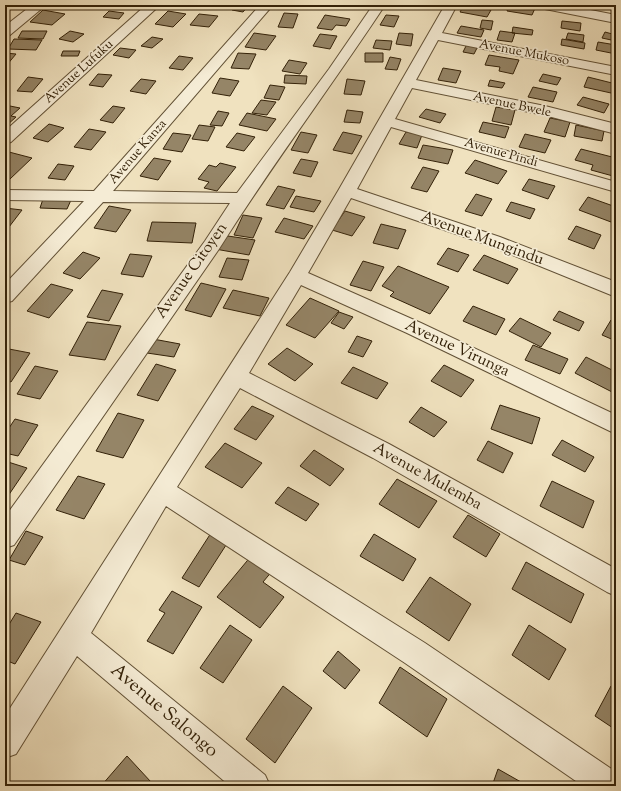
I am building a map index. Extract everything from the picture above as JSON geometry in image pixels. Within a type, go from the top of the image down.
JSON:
[{"type":"street","points":[[5,32],[40,5]]},
{"type":"street","name":"Avenue Lufuku","points":[[5,139],[154,5]]},
{"type":"street","name":"Avenue Kanza","points":[[5,296],[100,195],[267,5]]},
{"type":"street","name":"Avenue Citoyen","points":[[5,537],[212,245],[242,198],[334,72],[379,5]]},
{"type":"street","points":[[5,743],[74,636],[162,490],[236,376],[297,276],[347,191],[451,5]]},
{"type":"street","points":[[545,5],[616,19]]},
{"type":"street","name":"Avenue Mukoso","points":[[433,35],[616,71]]},
{"type":"street","name":"Avenue Bwele","points":[[407,84],[545,111],[616,129]]},
{"type":"street","name":"Avenue Pindi","points":[[386,120],[616,187]]},
{"type":"street","name":"Avenue Mungindu","points":[[347,191],[494,241],[616,290]]},
{"type":"street","points":[[5,195],[100,195],[242,198]]},
{"type":"street","name":"Avenue Virunga","points":[[297,276],[414,328],[616,425]]},
{"type":"street","name":"Avenue Mulemba","points":[[236,376],[381,451],[616,584]]},
{"type":"street","points":[[162,490],[415,653],[610,786]]},
{"type":"street","name":"Avenue Salongo","points":[[74,636],[254,786]]},
{"type":"building","points":[[105,5],[120,5],[117,9],[103,7]]},
{"type":"building","points":[[249,5],[243,12],[232,10],[235,7],[230,6]]},
{"type":"building","points":[[321,5],[344,5],[341,9]]},
{"type":"building","points":[[464,5],[491,10],[487,17],[460,12]]},
{"type":"building","points":[[509,5],[536,6],[532,15],[507,11]]},
{"type":"building","points":[[594,5],[609,5],[608,9],[594,7]]},
{"type":"building","points":[[43,10],[65,14],[52,25],[30,22]]},
{"type":"building","points":[[109,11],[124,13],[119,19],[103,17]]},
{"type":"building","points":[[168,11],[186,14],[173,27],[155,24]]},
{"type":"building","points":[[284,13],[298,14],[293,28],[278,27]]},
{"type":"building","points":[[199,14],[218,16],[209,27],[190,25]]},
{"type":"building","points":[[325,15],[350,19],[346,26],[336,25],[332,30],[317,28]]},
{"type":"building","points":[[386,15],[399,16],[394,27],[380,25]]},
{"type":"building","points":[[482,20],[493,21],[491,30],[480,28]]},
{"type":"building","points":[[562,21],[581,23],[580,31],[561,28]]},
{"type":"building","points":[[461,26],[484,30],[481,37],[457,33]]},
{"type":"building","points":[[513,27],[533,30],[532,35],[512,33]]},
{"type":"building","points":[[22,31],[47,31],[43,39],[18,38]]},
{"type":"building","points":[[70,31],[84,34],[73,42],[59,39]]},
{"type":"building","points":[[500,31],[515,33],[512,42],[497,40]]},
{"type":"building","points":[[605,32],[616,35],[616,41],[602,38]]},
{"type":"building","points":[[254,33],[276,36],[266,50],[245,47]]},
{"type":"building","points":[[399,33],[413,34],[411,46],[396,44]]},
{"type":"building","points":[[568,33],[584,35],[583,42],[566,39]]},
{"type":"building","points":[[320,34],[337,36],[330,49],[313,46]]},
{"type":"building","points":[[152,37],[163,39],[152,48],[141,46]]},
{"type":"building","points":[[14,39],[42,40],[36,50],[8,49]]},
{"type":"building","points":[[562,39],[585,43],[584,49],[561,45]]},
{"type":"building","points":[[376,40],[392,41],[390,50],[373,48]]},
{"type":"building","points":[[598,42],[616,45],[616,54],[596,50]]},
{"type":"building","points":[[467,44],[478,46],[474,54],[463,52]]},
{"type":"building","points":[[120,48],[136,50],[129,58],[113,55]]},
{"type":"building","points":[[63,51],[80,51],[78,56],[61,56]]},
{"type":"building","points":[[5,53],[16,54],[6,66],[5,66]]},
{"type":"building","points":[[238,53],[256,54],[249,69],[231,68]]},
{"type":"building","points":[[365,53],[383,53],[383,62],[365,62]]},
{"type":"building","points":[[489,55],[519,60],[513,74],[499,71],[500,67],[485,65]]},
{"type":"building","points":[[179,56],[193,58],[183,70],[169,68]]},
{"type":"building","points":[[390,57],[401,59],[397,70],[385,69]]},
{"type":"building","points":[[289,60],[307,63],[300,74],[282,71]]},
{"type":"building","points":[[443,68],[461,71],[456,83],[438,80]]},
{"type":"building","points":[[98,74],[112,75],[103,87],[89,85]]},
{"type":"building","points":[[543,74],[561,78],[557,85],[539,81]]},
{"type":"building","points":[[285,75],[307,76],[306,84],[284,83]]},
{"type":"building","points":[[28,77],[43,79],[32,92],[17,91]]},
{"type":"building","points":[[588,77],[616,84],[611,93],[584,87]]},
{"type":"building","points":[[220,78],[239,81],[230,96],[212,93]]},
{"type":"building","points":[[141,79],[156,81],[146,94],[130,91]]},
{"type":"building","points":[[347,79],[365,81],[361,95],[344,94]]},
{"type":"building","points":[[490,80],[505,83],[502,88],[488,86]]},
{"type":"building","points":[[270,85],[285,87],[279,100],[264,98]]},
{"type":"building","points":[[533,87],[557,92],[553,102],[528,97]]},
{"type":"building","points":[[583,97],[609,104],[604,113],[577,105]]},
{"type":"building","points":[[261,100],[276,102],[267,115],[252,113]]},
{"type":"building","points":[[5,105],[20,108],[11,116],[16,117],[6,126]]},
{"type":"building","points":[[113,106],[125,108],[113,123],[100,120]]},
{"type":"building","points":[[496,107],[515,110],[511,125],[492,121]]},
{"type":"building","points":[[426,109],[446,114],[440,123],[419,117]]},
{"type":"building","points":[[347,110],[363,112],[360,123],[344,122]]},
{"type":"building","points":[[218,111],[229,113],[222,126],[210,125]]},
{"type":"building","points":[[247,113],[276,119],[267,131],[239,125]]},
{"type":"building","points":[[550,118],[570,122],[565,137],[544,132]]},
{"type":"building","points":[[483,122],[509,127],[505,138],[479,132]]},
{"type":"building","points":[[49,124],[64,128],[48,142],[33,138]]},
{"type":"building","points":[[199,125],[215,127],[208,141],[192,139]]},
{"type":"building","points":[[576,125],[604,131],[602,141],[574,136]]},
{"type":"building","points":[[89,129],[106,132],[91,150],[74,147]]},
{"type":"building","points":[[301,132],[317,135],[308,153],[291,150]]},
{"type":"building","points":[[343,132],[362,136],[352,154],[333,150]]},
{"type":"building","points":[[406,132],[422,135],[417,148],[399,144]]},
{"type":"building","points":[[173,133],[191,135],[182,152],[163,149]]},
{"type":"building","points":[[237,133],[255,137],[244,151],[226,147]]},
{"type":"building","points":[[525,134],[551,140],[545,153],[519,147]]},
{"type":"building","points":[[423,145],[453,150],[448,164],[418,158]]},
{"type":"building","points":[[581,149],[616,158],[616,169],[613,176],[591,170],[593,165],[575,160]]},
{"type":"building","points":[[9,152],[32,158],[10,179],[5,178],[5,156]]},
{"type":"building","points":[[154,158],[171,161],[158,180],[140,176]]},
{"type":"building","points":[[301,159],[318,162],[311,177],[293,173]]},
{"type":"building","points":[[475,160],[507,171],[498,184],[465,173]]},
{"type":"building","points":[[220,163],[236,167],[217,191],[204,188],[209,182],[198,179],[209,165],[216,167]]},
{"type":"building","points":[[58,164],[74,166],[65,180],[48,178]]},
{"type":"building","points":[[423,167],[439,171],[427,192],[411,188]]},
{"type":"building","points":[[529,179],[555,186],[548,199],[522,190]]},
{"type":"building","points":[[278,186],[295,190],[284,209],[266,205]]},
{"type":"building","points":[[476,194],[492,199],[482,216],[465,211]]},
{"type":"building","points":[[296,196],[321,201],[314,212],[290,207]]},
{"type":"building","points":[[588,197],[616,207],[616,215],[611,222],[579,210]]},
{"type":"building","points":[[43,199],[71,200],[67,209],[40,208]]},
{"type":"building","points":[[511,202],[535,209],[530,219],[506,211]]},
{"type":"building","points":[[109,206],[131,210],[116,232],[94,228]]},
{"type":"building","points":[[5,208],[22,210],[9,227],[5,227]]},
{"type":"building","points":[[345,211],[365,217],[352,236],[332,230]]},
{"type":"building","points":[[243,215],[262,218],[253,238],[234,235]]},
{"type":"building","points":[[284,218],[313,226],[304,239],[275,232]]},
{"type":"building","points":[[152,222],[196,223],[192,243],[147,241]]},
{"type":"building","points":[[381,224],[406,230],[398,249],[373,243]]},
{"type":"building","points":[[576,226],[601,235],[594,249],[568,239]]},
{"type":"building","points":[[221,235],[255,240],[249,255],[215,249]]},
{"type":"building","points":[[448,248],[469,255],[458,272],[437,264]]},
{"type":"building","points":[[83,252],[100,258],[80,279],[63,273]]},
{"type":"building","points":[[130,254],[152,256],[143,277],[121,274]]},
{"type":"building","points":[[484,255],[518,269],[508,284],[473,270]]},
{"type":"building","points":[[227,258],[249,260],[242,280],[219,277]]},
{"type":"building","points":[[363,261],[384,267],[371,291],[350,285]]},
{"type":"building","points":[[398,266],[449,287],[430,314],[390,296],[394,292],[382,286]]},
{"type":"building","points":[[201,283],[226,289],[211,317],[185,310]]},
{"type":"building","points":[[51,284],[73,290],[49,318],[27,311]]},
{"type":"building","points":[[102,290],[123,294],[109,321],[87,317]]},
{"type":"building","points":[[233,290],[269,298],[260,316],[223,308]]},
{"type":"building","points":[[310,298],[339,311],[315,338],[286,325]]},
{"type":"building","points":[[473,306],[505,319],[496,335],[463,321]]},
{"type":"building","points":[[559,311],[584,322],[579,331],[553,320]]},
{"type":"building","points":[[339,312],[353,317],[344,329],[331,323]]},
{"type":"building","points":[[520,318],[551,333],[541,347],[509,331]]},
{"type":"building","points":[[611,320],[616,322],[616,341],[602,335]]},
{"type":"building","points":[[87,322],[121,326],[105,360],[69,355]]},
{"type":"building","points":[[357,336],[372,341],[363,357],[348,352]]},
{"type":"building","points":[[153,339],[180,344],[174,357],[147,353]]},
{"type":"building","points":[[533,345],[568,359],[560,374],[525,360]]},
{"type":"building","points":[[287,348],[313,364],[295,381],[268,364]]},
{"type":"building","points":[[9,349],[30,353],[11,382],[5,380],[5,355]]},
{"type":"building","points":[[586,357],[616,372],[616,390],[614,393],[575,373]]},
{"type":"building","points":[[156,364],[176,370],[158,401],[137,395]]},
{"type":"building","points":[[444,365],[474,380],[461,397],[431,381]]},
{"type":"building","points":[[35,366],[58,371],[40,399],[17,394]]},
{"type":"building","points":[[353,367],[388,383],[377,399],[341,383]]},
{"type":"building","points":[[500,405],[540,418],[532,444],[491,429]]},
{"type":"building","points":[[252,406],[274,416],[256,440],[234,429]]},
{"type":"building","points":[[421,407],[447,422],[434,437],[409,422]]},
{"type":"building","points":[[118,413],[144,420],[123,458],[96,451]]},
{"type":"building","points":[[15,419],[38,425],[18,456],[5,453],[5,434]]},
{"type":"building","points":[[562,440],[594,457],[585,472],[552,455]]},
{"type":"building","points":[[488,441],[513,453],[503,473],[477,460]]},
{"type":"building","points":[[225,443],[262,463],[242,488],[205,467]]},
{"type":"building","points":[[314,450],[344,469],[330,486],[300,466]]},
{"type":"building","points":[[5,461],[27,468],[8,496],[5,495]]},
{"type":"building","points":[[78,476],[105,484],[84,519],[56,510]]},
{"type":"building","points":[[397,479],[437,501],[419,528],[379,504]]},
{"type":"building","points":[[552,481],[594,501],[583,528],[540,506]]},
{"type":"building","points":[[288,487],[319,504],[306,521],[275,503]]},
{"type":"building","points":[[468,515],[500,534],[486,557],[453,537]]},
{"type":"building","points":[[26,531],[43,537],[25,565],[9,560]]},
{"type":"building","points":[[211,533],[228,542],[199,587],[182,578]]},
{"type":"building","points":[[374,534],[416,559],[403,581],[360,556]]},
{"type":"building","points":[[252,555],[273,570],[263,582],[284,597],[260,628],[217,597]]},
{"type":"building","points":[[526,562],[584,594],[571,623],[512,589]]},
{"type":"building","points":[[430,577],[471,604],[449,641],[406,612]]},
{"type":"building","points":[[172,591],[202,607],[173,654],[147,641],[165,613],[159,610]]},
{"type":"building","points":[[16,613],[41,622],[15,664],[5,660],[5,631]]},
{"type":"building","points":[[230,625],[252,640],[223,683],[200,668]]},
{"type":"building","points":[[529,625],[566,649],[549,680],[512,655]]},
{"type":"building","points":[[338,651],[360,670],[345,689],[323,671]]},
{"type":"building","points":[[400,667],[447,699],[427,737],[379,703]]},
{"type":"building","points":[[283,686],[312,708],[275,763],[246,739]]},
{"type":"building","points":[[611,686],[616,690],[616,730],[595,716]]},
{"type":"building","points":[[127,756],[151,782],[148,786],[101,786]]},
{"type":"building","points":[[498,769],[528,786],[492,786]]}]
